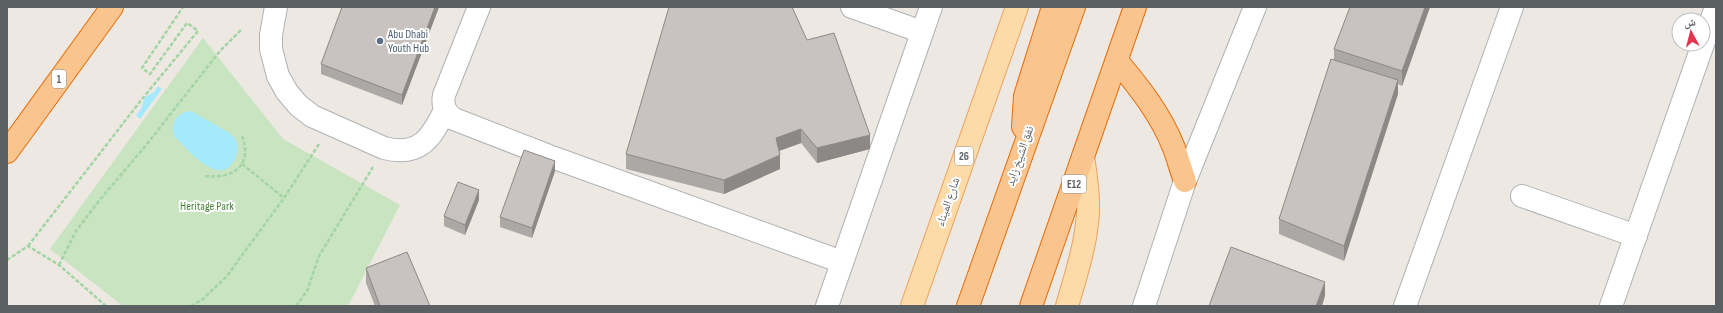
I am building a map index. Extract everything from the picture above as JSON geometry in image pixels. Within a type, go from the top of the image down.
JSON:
[{"type":"highway","name":"1","points":[[7,152],[112,7]]},
{"type":"highway","points":[[1025,144],[1023,127],[1025,96],[1053,7]]},
{"type":"highway","name":"نفق الشيخ زايد","points":[[968,306],[1074,7]]},
{"type":"highway","name":"E12","points":[[1031,306],[1135,7]]},
{"type":"highway","points":[[1117,61],[1140,88],[1159,116],[1174,148],[1185,181]]},
{"type":"main road","name":"شارع الميناء","points":[[912,306],[1017,7]]},
{"type":"main road","points":[[1066,306],[1080,262],[1088,212],[1087,184],[1083,157]]},
{"type":"street","points":[[276,7],[270,36],[272,56],[278,76],[287,92],[298,105],[312,116],[384,148],[395,151],[406,151],[417,148],[432,136],[445,110]]},
{"type":"street","points":[[479,7],[444,95],[443,102],[445,110],[454,119],[549,156],[842,262]]},
{"type":"street","points":[[852,7],[922,32]]},
{"type":"street","points":[[827,306],[931,7]]},
{"type":"street","points":[[1144,306],[1185,181],[1255,7]]},
{"type":"street","points":[[1405,306],[1512,7]]},
{"type":"street","points":[[1611,306],[1716,7]]},
{"type":"street","points":[[1522,196],[1636,236]]},
{"type":"path","points":[[7,260],[28,246],[142,99],[198,31],[186,23],[150,74],[142,68],[183,7]]},
{"type":"path","points":[[59,265],[76,231],[98,202],[147,144],[220,51],[242,29]]},
{"type":"path","points":[[191,306],[203,299],[227,276],[284,198],[331,125]]},
{"type":"path","points":[[205,176],[225,176],[235,171],[242,164],[246,146],[242,136]]},
{"type":"path","points":[[296,306],[307,291],[319,256],[384,148]]},
{"type":"path","points":[[242,164],[284,198]]},
{"type":"path","points":[[28,246],[59,265],[106,306]]},
{"type":"green space","name":"Heritage Park","points":[[203,38],[283,139],[400,205],[348,306],[123,306],[50,249]]},
{"type":"water","points":[[158,86],[162,89],[140,119],[136,115],[141,109],[145,97],[154,92]]},
{"type":"water","points":[[191,111],[234,137],[237,142],[237,154],[235,160],[227,168],[216,170],[210,168],[194,156],[175,137],[173,128],[178,116]]},
{"type":"building","name":"Abu Dhabi Youth Hub","points":[[342,7],[435,7],[402,95],[321,64]]},
{"type":"building","points":[[669,7],[792,7],[807,40],[834,33],[870,135],[817,148],[801,129],[776,138],[780,155],[724,180],[626,154]]},
{"type":"building","points":[[1350,7],[1425,7],[1402,71],[1334,49]]},
{"type":"building","points":[[1331,59],[1398,80],[1344,246],[1279,219]]},
{"type":"building","points":[[524,150],[555,161],[532,228],[500,217]]},
{"type":"building","points":[[458,182],[479,190],[465,225],[444,216]]},
{"type":"building","points":[[1231,247],[1325,282],[1316,306],[1209,306]]},
{"type":"building","points":[[407,252],[430,306],[380,306],[366,268]]},
{"type":"place","name":"Abu Dhabi Youth Hub","points":[[380,41]]}]
